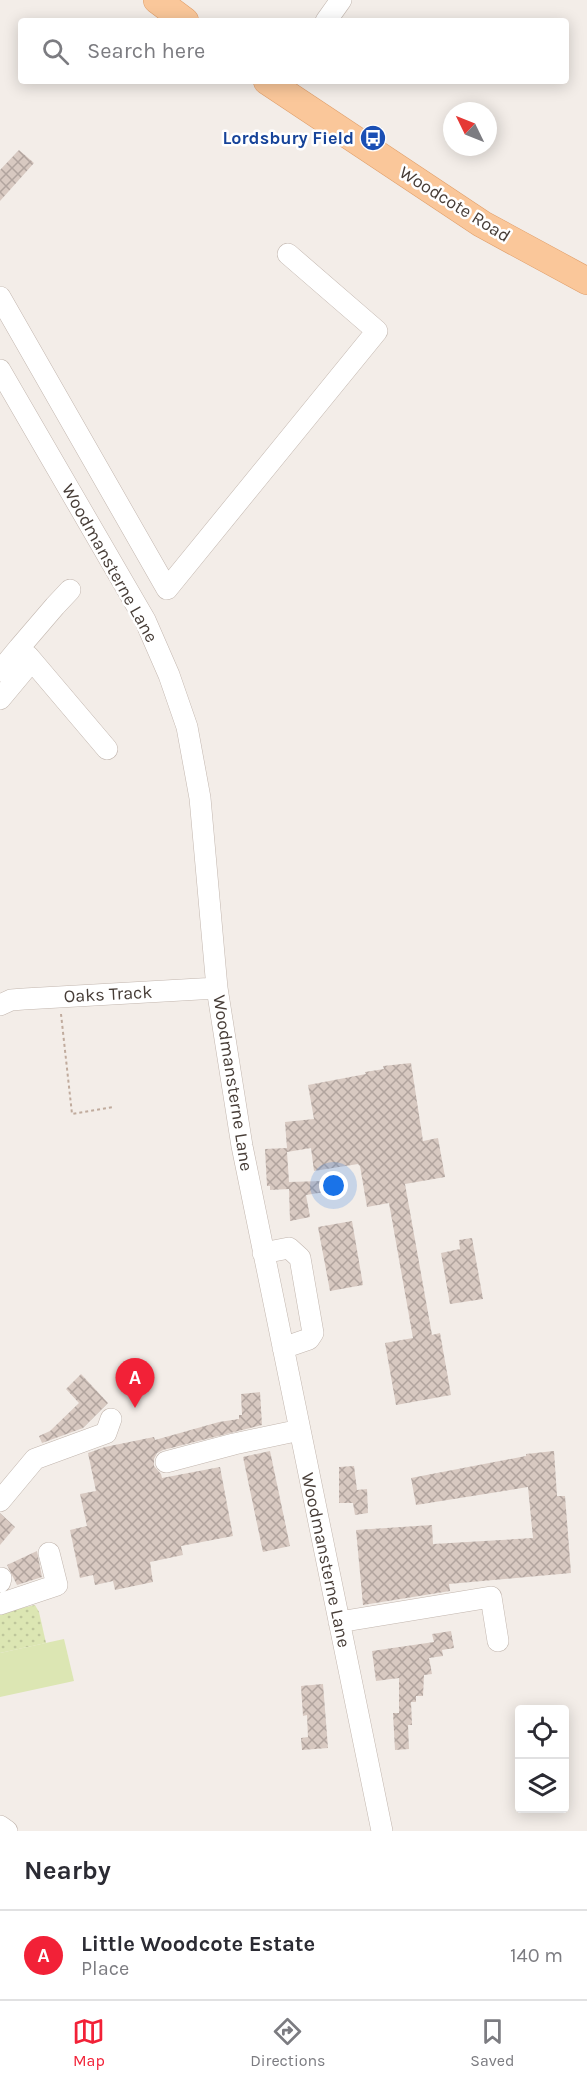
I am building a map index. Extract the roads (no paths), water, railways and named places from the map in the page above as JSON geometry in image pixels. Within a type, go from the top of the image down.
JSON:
[{"type":"main road","points":[[157,0],[180,18]]},
{"type":"main road","name":"Woodcote Road","points":[[276,84],[482,224],[587,281]]},
{"type":"street","points":[[328,18],[341,0]]},
{"type":"street","points":[[0,297],[167,589],[377,331],[288,254]]},
{"type":"street","name":"Woodmansterne Lane","points":[[0,370],[145,620],[169,675],[187,727],[200,798],[217,988],[242,1146],[382,1831]]},
{"type":"street","points":[[0,671],[24,653],[55,606],[70,590]]},
{"type":"street","points":[[0,699],[25,669],[24,653]]},
{"type":"street","points":[[24,653],[107,749]]},
{"type":"street","name":"Oaks Track","points":[[0,1005],[11,1000],[217,988]]},
{"type":"street","points":[[264,1253],[289,1248],[300,1257],[314,1333],[309,1339],[283,1348]]},
{"type":"street","points":[[0,1501],[35,1459],[106,1433],[111,1419]]},
{"type":"street","points":[[166,1462],[300,1430]]},
{"type":"street","points":[[0,1604],[57,1585],[49,1553]]},
{"type":"street","points":[[339,1622],[491,1597],[498,1641]]},
{"type":"street","points":[[0,1826],[7,1831]]},
{"type":"place","name":"Lordsbury Field","points":[[373,138]]},
{"type":"place","name":"Little Woodcote Estate","points":[[135,1408]]}]
